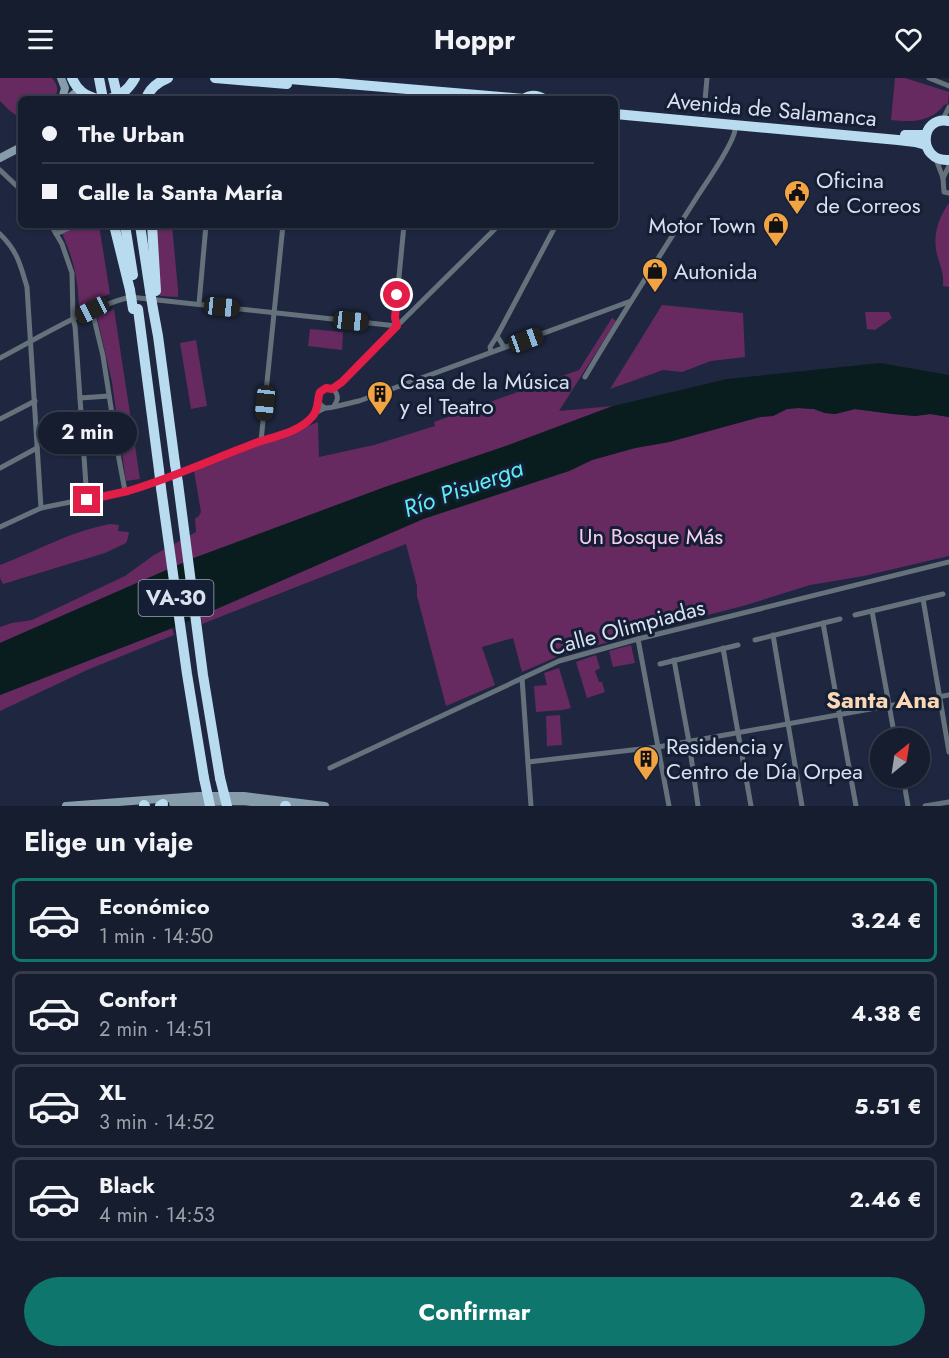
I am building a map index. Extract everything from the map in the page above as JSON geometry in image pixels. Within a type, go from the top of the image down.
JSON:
[{"type":"highway","points":[[99,78],[102,96]]},
{"type":"highway","points":[[113,78],[117,96]]},
{"type":"highway","points":[[147,96],[155,86],[168,78]]},
{"type":"highway","points":[[215,78],[410,96]]},
{"type":"highway","points":[[278,78],[489,96]]},
{"type":"highway","points":[[72,80],[89,96]]},
{"type":"highway","points":[[119,96],[125,92],[133,81]]},
{"type":"highway","points":[[133,81],[134,96]]},
{"type":"highway","name":"Avenida de Salamanca","points":[[618,109],[898,135],[926,140]]},
{"type":"highway","name":"Avenida de Salamanca","points":[[618,114],[915,142],[926,140]]},
{"type":"highway","points":[[946,120],[935,122],[929,128],[926,140],[930,153],[935,158],[949,160]]},
{"type":"highway","points":[[115,228],[132,290]]},
{"type":"highway","name":"VA-30","points":[[125,228],[132,290],[140,328],[186,668],[210,806]]},
{"type":"highway","name":"VA-30","points":[[141,228],[153,292],[210,722],[227,806]]},
{"type":"highway","points":[[152,228],[153,292]]},
{"type":"main road","points":[[61,78],[65,96]]},
{"type":"main road","points":[[66,96],[72,80]]},
{"type":"main road","points":[[70,96],[75,93],[86,96]]},
{"type":"main road","points":[[0,158],[18,149]]},
{"type":"main road","points":[[66,806],[198,796],[233,796],[325,806]]},
{"type":"main road","points":[[144,806],[146,802],[233,796]]},
{"type":"main road","points":[[266,798],[304,806]]},
{"type":"main road","points":[[128,806],[243,801],[286,806]]},
{"type":"main road","points":[[112,802],[140,803],[144,806]]},
{"type":"street","points":[[704,112],[707,78]]},
{"type":"street","points":[[929,78],[949,86]]},
{"type":"street","points":[[946,120],[949,107]]},
{"type":"street","points":[[585,377],[715,169],[730,144],[735,130]]},
{"type":"street","points":[[935,158],[946,192]]},
{"type":"street","points":[[943,178],[949,166]]},
{"type":"street","points":[[0,170],[18,187]]},
{"type":"street","points":[[14,183],[18,181]]},
{"type":"street","points":[[53,228],[68,256],[72,273],[73,319],[87,500]]},
{"type":"street","points":[[56,234],[69,228]]},
{"type":"street","points":[[199,304],[206,228]]},
{"type":"street","points":[[261,441],[283,228]]},
{"type":"street","points":[[397,326],[395,318],[404,228]]},
{"type":"street","points":[[334,406],[338,401],[336,393],[342,382],[496,228]]},
{"type":"street","points":[[491,352],[490,347],[554,228]]},
{"type":"street","points":[[0,234],[18,257],[27,287],[41,508]]},
{"type":"street","points":[[0,358],[109,302],[130,297],[397,326]]},
{"type":"street","points":[[315,413],[325,408],[359,401],[632,301]]},
{"type":"street","points":[[92,310],[103,356],[125,491]]},
{"type":"street","points":[[497,336],[504,347]]},
{"type":"street","points":[[0,527],[41,508],[125,491],[283,434],[312,418],[320,392],[326,388],[349,403]]},
{"type":"street","points":[[80,398],[109,396]]},
{"type":"street","points":[[0,419],[35,401]]},
{"type":"street","points":[[318,401],[325,408]]},
{"type":"street","points":[[0,468],[37,448]]},
{"type":"street","name":"Calle Olimpiadas","points":[[330,768],[560,661],[638,639],[949,562]]},
{"type":"street","points":[[855,615],[943,594]]},
{"type":"street","points":[[923,598],[949,752]]},
{"type":"street","points":[[872,611],[893,728]]},
{"type":"street","points":[[755,640],[840,619]]},
{"type":"street","points":[[823,623],[856,806]]},
{"type":"street","points":[[773,635],[802,806]]},
{"type":"street","points":[[638,639],[669,806]]},
{"type":"street","points":[[660,664],[738,645]]},
{"type":"street","points":[[723,648],[752,806]]},
{"type":"street","points":[[674,660],[698,806]]},
{"type":"street","points":[[522,678],[531,806]]},
{"type":"street","points":[[528,762],[658,747],[949,695]]},
{"type":"street","points":[[905,788],[908,806]]},
{"type":"street","points":[[925,806],[949,802]]},
{"type":"green space","points":[[0,78],[52,78],[57,86],[56,96],[18,96],[18,117],[0,101]]},
{"type":"green space","points":[[895,78],[905,78],[949,92],[948,104],[933,115],[920,120],[891,120]]},
{"type":"green space","points":[[949,203],[949,287],[943,286],[943,275],[936,251],[936,236],[941,216]]},
{"type":"green space","points":[[72,228],[99,228],[110,294],[79,308],[75,270],[62,233]]},
{"type":"green space","points":[[153,228],[172,228],[178,297],[160,296]]},
{"type":"green space","points":[[662,305],[743,313],[745,357],[711,361],[682,372],[663,370],[610,389]]},
{"type":"green space","points":[[114,309],[140,479],[126,481],[112,382],[97,317]]},
{"type":"green space","points":[[865,312],[889,312],[892,318],[875,330],[867,329]]},
{"type":"green space","points":[[612,318],[616,321],[559,411],[613,406],[194,558],[0,643],[0,627],[32,620],[125,576],[154,555],[196,532],[195,518],[201,512],[194,471],[318,422],[319,457],[374,445],[435,426],[434,422],[579,370]]},
{"type":"green space","points":[[310,329],[343,332],[342,350],[308,346]]},
{"type":"green space","points":[[196,340],[207,406],[191,409],[180,343]]},
{"type":"green space","name":"Un Bosque Más","points":[[798,408],[835,414],[855,409],[915,416],[930,414],[949,417],[949,556],[864,576],[810,585],[743,606],[559,656],[522,672],[513,638],[482,647],[495,685],[446,706],[406,544],[202,624],[201,616],[423,519],[569,471],[592,460]]},
{"type":"green space","points":[[110,524],[119,525],[118,531],[129,532],[126,543],[105,553],[3,584],[0,578],[0,565],[68,536]]},
{"type":"green space","points":[[172,628],[174,635],[87,670],[0,711],[0,695]]},
{"type":"green space","points":[[631,645],[635,663],[613,667],[609,651]]},
{"type":"green space","points":[[596,655],[600,668],[595,671],[605,692],[587,698],[576,662]]},
{"type":"green space","points":[[559,668],[571,708],[536,712],[534,686],[547,685],[544,673]]},
{"type":"green space","points":[[560,715],[562,745],[547,746],[546,716]]},
{"type":"water","name":"Río Pisuerga","points":[[880,363],[949,375],[949,417],[930,414],[915,416],[855,409],[835,414],[814,409],[787,409],[773,416],[760,417],[592,460],[569,471],[423,519],[170,629],[0,695],[0,643],[194,558],[613,406],[727,379]]},
{"type":"place","name":"Oficina de Correos","points":[[797,216]]},
{"type":"place","name":"Motor Town","points":[[776,248]]},
{"type":"place","name":"Autonida","points":[[655,294]]},
{"type":"place","name":"Casa de la Música y el Teatro","points":[[380,417]]},
{"type":"place","name":"Residencia y Centro de Día Orpea","points":[[646,782]]},
{"type":"district","name":"Santa Ana","points":[[883,699]]},
{"type":"route","points":[[87,500],[147,484],[303,425],[315,413],[320,392],[326,388],[332,389],[342,382],[397,326],[395,318],[397,295]]}]
